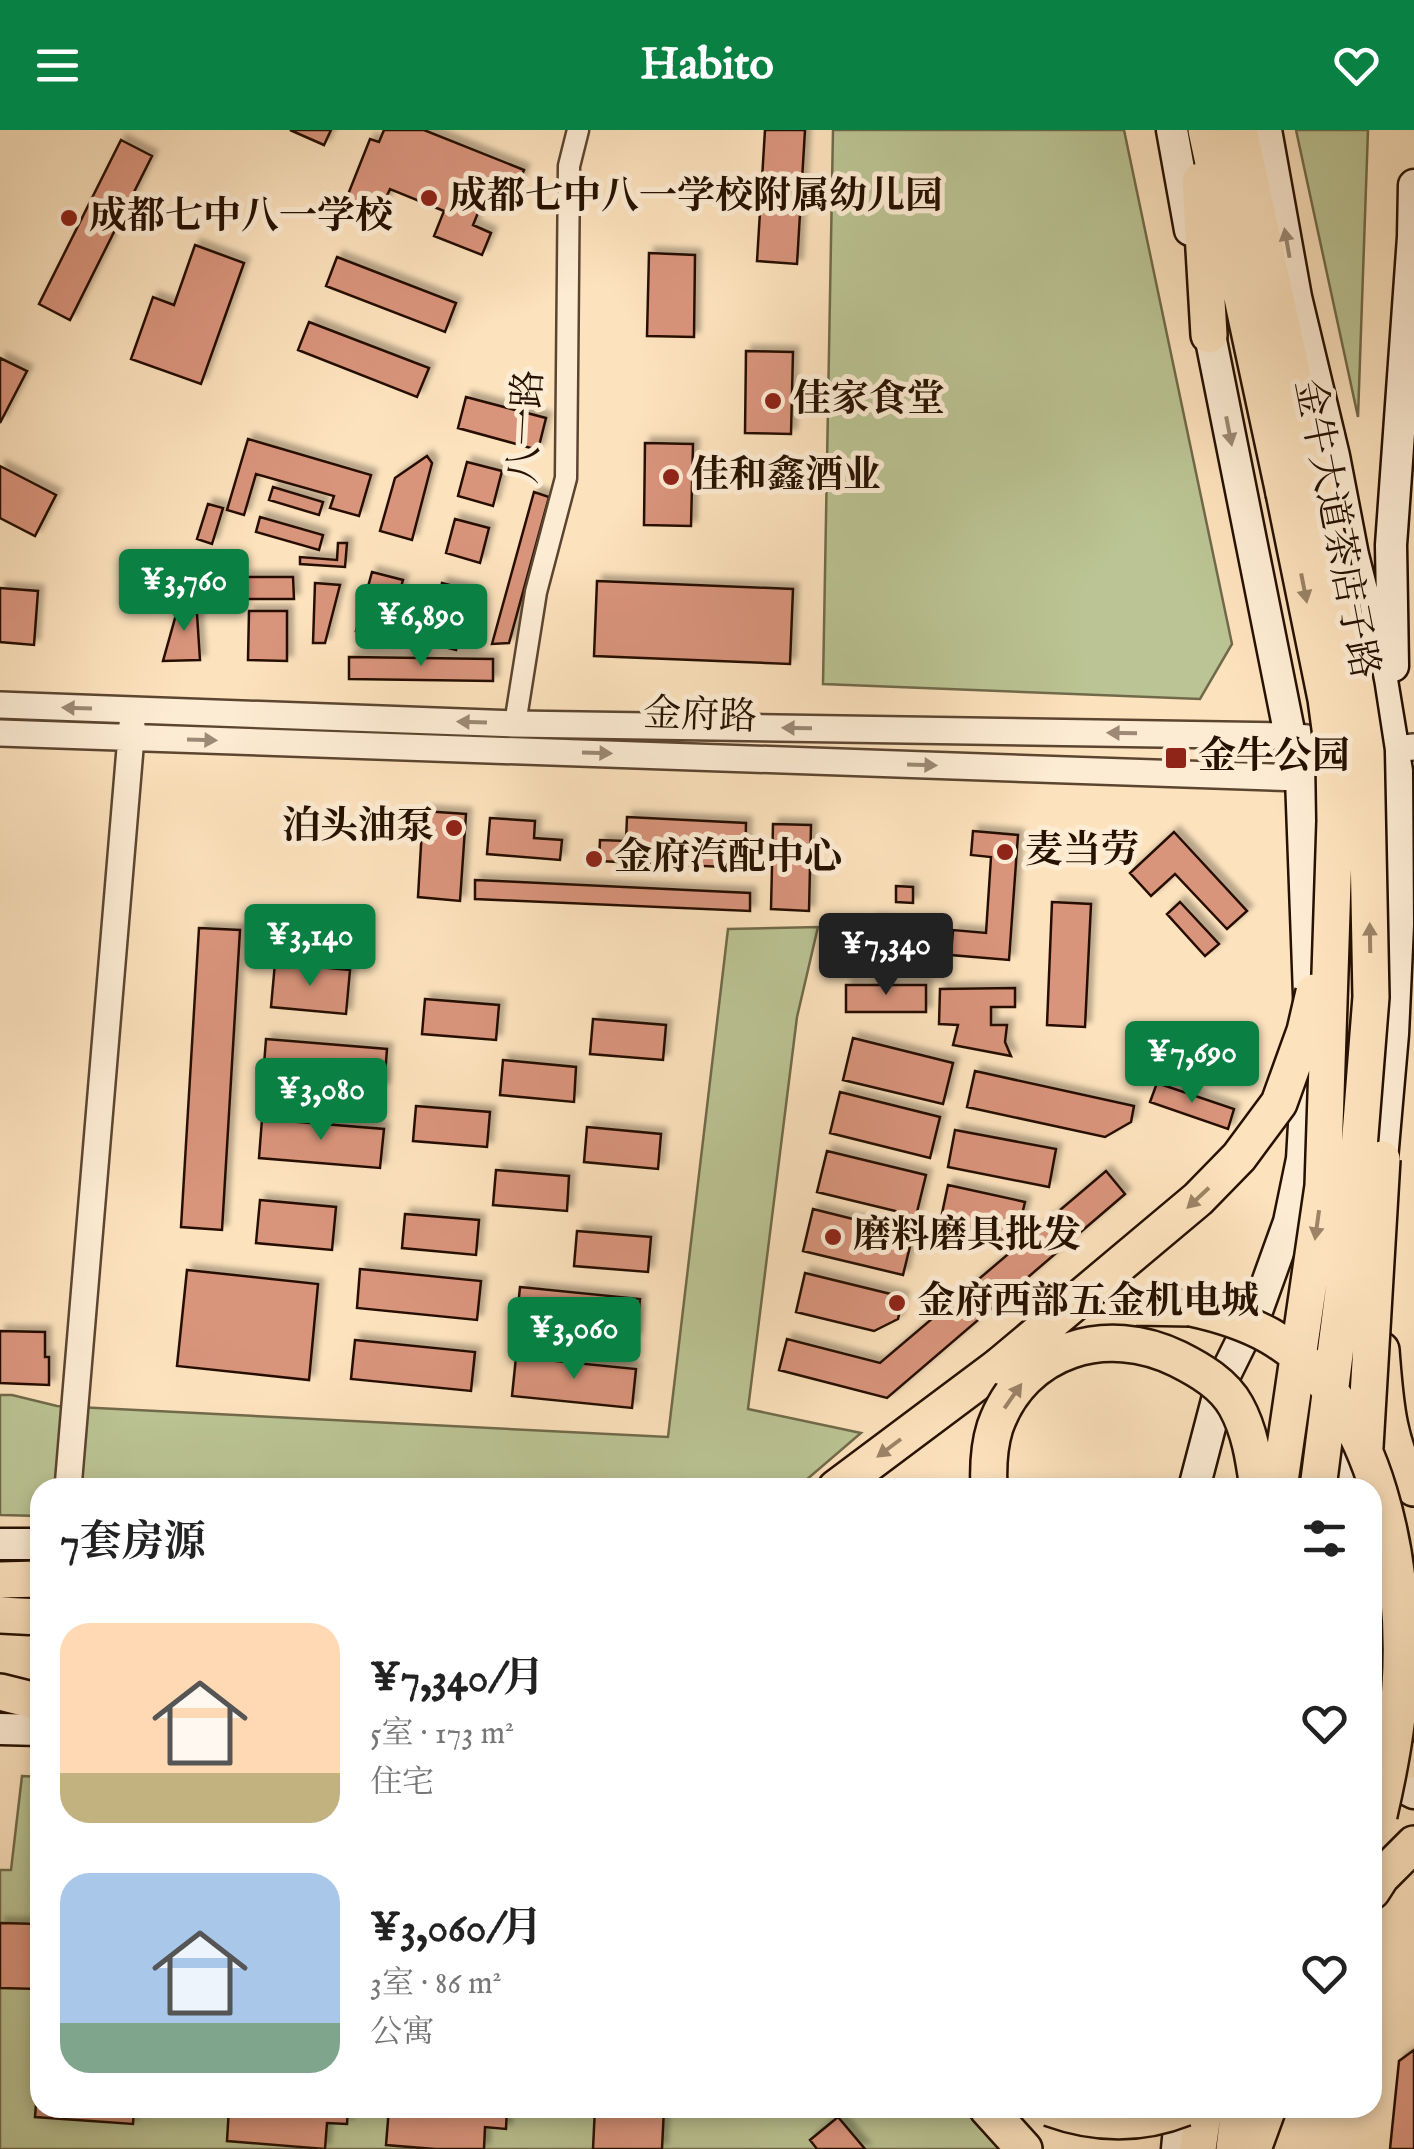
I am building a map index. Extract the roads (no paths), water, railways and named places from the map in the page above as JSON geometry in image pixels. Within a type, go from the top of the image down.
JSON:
[{"type":"highway","points":[[1196,130],[1210,335]]},
{"type":"highway","name":"金牛大道茶店子路","points":[[1206,130],[1300,490],[1356,686],[1366,752],[1371,997],[1355,1198],[1319,1478]]},
{"type":"highway","name":"金牛大道茶店子路","points":[[1241,130],[1300,490],[1334,758],[1323,1186],[1281,1478]]},
{"type":"highway","points":[[849,1478],[999,1366],[1198,1199],[1239,1157],[1279,1103],[1305,1031],[1330,928]]},
{"type":"highway","points":[[1363,1478],[1387,1085],[1371,997]]},
{"type":"highway","points":[[1374,1274],[1388,1426],[1414,1488]]},
{"type":"highway","points":[[999,1366],[1087,1321],[1135,1307],[1191,1308],[1226,1316],[1272,1337],[1312,1369],[1344,1411],[1375,1478]]},
{"type":"highway","points":[[989,1478],[995,1428],[1011,1394],[1040,1364],[1076,1347],[1118,1342],[1160,1350],[1205,1372],[1236,1405],[1253,1450],[1257,1478]]},
{"type":"highway","points":[[1382,1502],[1391,1532],[1400,1620],[1400,1684],[1392,1755],[1382,1796]]},
{"type":"highway","points":[[0,1580],[30,1578]]},
{"type":"highway","points":[[0,1615],[30,1616]]},
{"type":"highway","points":[[1382,1674],[1414,1676]]},
{"type":"highway","points":[[0,1683],[30,1684]]},
{"type":"highway","points":[[0,1692],[30,1700]]},
{"type":"highway","points":[[1382,1758],[1414,1760]]},
{"type":"highway","points":[[1382,1877],[1414,1844]]},
{"type":"highway","points":[[997,2118],[1024,2149]]},
{"type":"highway","points":[[1086,2118],[1127,2122],[1149,2118]]},
{"type":"highway","points":[[1198,2149],[1203,2118]]},
{"type":"highway","points":[[1234,2149],[1237,2118]]},
{"type":"highway","points":[[1254,2149],[1266,2118]]},
{"type":"main road","points":[[1172,130],[1301,778],[1310,1022],[1302,1159],[1288,1222],[1258,1308],[1222,1381],[1197,1478]]},
{"type":"main road","points":[[1266,130],[1296,296],[1353,555],[1405,759]]},
{"type":"main road","points":[[1343,1478],[1390,1082],[1405,759],[1391,545],[1414,186]]},
{"type":"main road","name":"金府路","points":[[1301,778],[1405,759]]},
{"type":"main road","points":[[0,1544],[30,1544]]},
{"type":"main road","points":[[1382,1612],[1414,1614]]},
{"type":"main road","points":[[1382,1653],[1394,1642],[1414,1635]]},
{"type":"main road","points":[[0,1728],[30,1730]]},
{"type":"main road","points":[[1382,1777],[1414,1793]]},
{"type":"main road","points":[[1382,1794],[1414,1793]]},
{"type":"main road","points":[[1177,2149],[1181,2118]]},
{"type":"main road","points":[[1266,2149],[1269,2118]]},
{"type":"street","name":"八一路","points":[[515,724],[536,592],[566,478],[569,166],[578,130]]},
{"type":"street","name":"金府路","points":[[0,705],[515,724],[1290,736],[1405,759]]},
{"type":"street","points":[[69,1478],[133,710]]},
{"type":"street","name":"金府路","points":[[0,733],[1301,778]]},
{"type":"place","name":"成都七中八一学校附属幼儿园","points":[[429,198]]},
{"type":"place","name":"成都七中八一学校","points":[[69,218]]},
{"type":"place","name":"佳家食堂","points":[[773,401]]},
{"type":"place","name":"佳和鑫酒业","points":[[671,477]]},
{"type":"place","name":"金牛公园","points":[[1176,758]]},
{"type":"place","name":"泊头油泵","points":[[454,828]]},
{"type":"place","name":"麦当劳","points":[[1005,852]]},
{"type":"place","name":"金府汽配中心","points":[[594,859]]},
{"type":"place","name":"磨料磨具批发","points":[[833,1237]]},
{"type":"place","name":"金府西部五金机电城","points":[[897,1303]]}]
